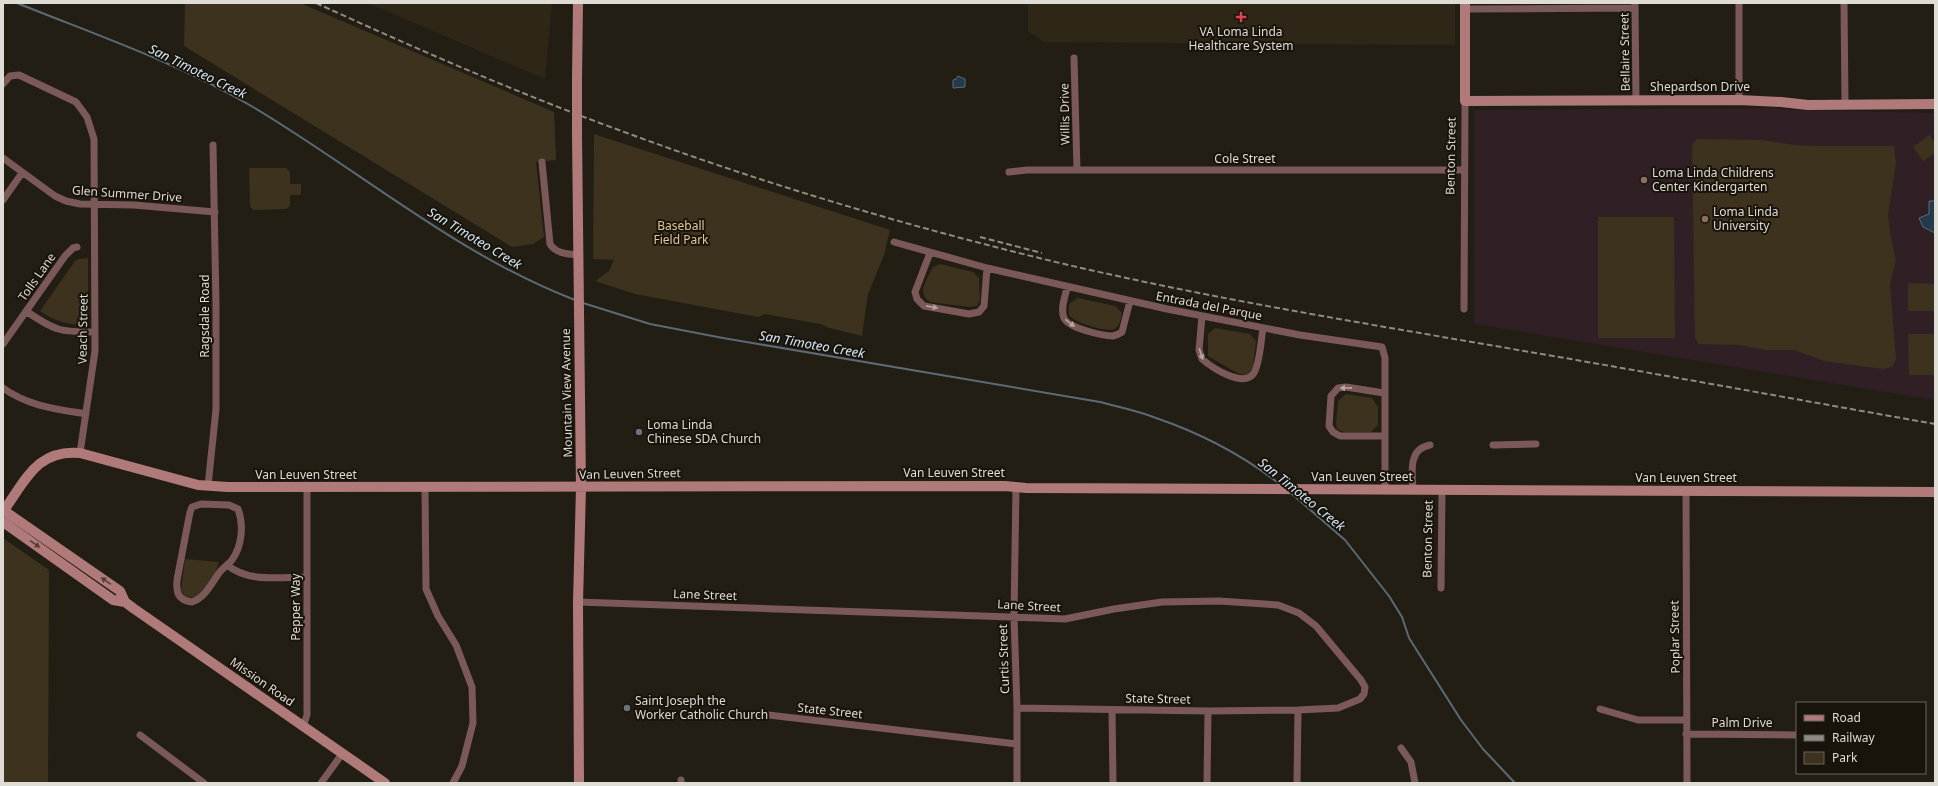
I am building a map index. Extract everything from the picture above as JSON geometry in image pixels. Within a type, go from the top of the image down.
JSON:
[{"type":"street","name":"Mountain View Avenue","points":[[578,3],[577,134],[581,488],[578,602],[579,783]]},
{"type":"street","points":[[1739,3],[1739,100]]},
{"type":"street","points":[[1844,3],[1845,105]]},
{"type":"street","points":[[1466,6],[1635,6]]},
{"type":"street","name":"Benton Street","points":[[1464,309],[1463,170],[1466,6]]},
{"type":"street","name":"Bellaire Street","points":[[1635,6],[1636,100]]},
{"type":"street","name":"Willis Drive","points":[[1074,58],[1077,170]]},
{"type":"street","name":"Veach Street","points":[[3,84],[10,76],[20,75],[66,96],[81,108],[88,117],[94,139],[95,351],[80,453]]},
{"type":"street","name":"Shepardson Drive","points":[[1465,101],[1739,100],[1808,105],[1935,104]]},
{"type":"street","name":"Ragsdale Road","points":[[208,486],[216,409],[216,212],[213,145]]},
{"type":"street","name":"Glen Summer Drive","points":[[3,158],[22,173],[62,199],[80,204],[134,205],[216,212]]},
{"type":"street","points":[[542,162],[550,244],[555,250],[563,253],[579,255]]},
{"type":"street","name":"Cole Street","points":[[1009,172],[1027,170],[1463,170]]},
{"type":"street","points":[[3,200],[22,173]]},
{"type":"street","name":"Entrada del Parque","points":[[894,242],[930,253],[1067,288],[1263,328],[1382,347],[1385,358],[1385,490]]},
{"type":"street","name":"Tolls Lane","points":[[3,344],[65,256],[73,248],[77,247]]},
{"type":"street","points":[[930,253],[915,292],[917,299],[924,306],[970,314],[979,312],[984,306],[987,268]]},
{"type":"street","points":[[1067,288],[1062,310],[1065,320],[1072,326],[1107,335],[1115,336],[1122,332],[1130,301]]},
{"type":"street","points":[[26,311],[56,330],[67,332],[95,332]]},
{"type":"street","points":[[1202,316],[1199,350],[1202,359],[1226,374],[1239,379],[1248,378],[1253,374],[1256,367],[1263,328]]},
{"type":"street","points":[[1384,392],[1346,387],[1338,388],[1332,396],[1329,426],[1332,432],[1340,436],[1385,436]]},
{"type":"street","points":[[3,388],[20,399],[32,404],[86,414]]},
{"type":"street","points":[[1493,445],[1536,444]]},
{"type":"street","points":[[1413,490],[1413,462],[1415,452],[1422,446],[1430,445]]},
{"type":"street","name":"Van Leuven Street","points":[[3,510],[31,470],[44,459],[57,454],[80,453],[159,475],[208,486],[307,488],[798,486],[1262,490],[1935,492]]},
{"type":"street","name":"Curtis Street","points":[[1016,487],[1014,616],[1017,708],[1017,783]]},
{"type":"street","name":"Pepper Way","points":[[303,727],[307,715],[307,488]]},
{"type":"street","points":[[424,488],[426,590],[438,616],[456,645],[472,688],[473,723],[462,766],[453,783]]},
{"type":"street","name":"Benton Street","points":[[1441,588],[1442,490]]},
{"type":"street","name":"Poplar Street","points":[[1686,492],[1687,783]]},
{"type":"street","points":[[196,505],[229,505],[238,509],[242,527],[241,540],[237,550],[227,565],[221,570],[198,600],[187,601],[179,596],[176,590],[190,512],[196,505]]},
{"type":"street","name":"Mission Road","points":[[3,510],[120,591],[125,602]]},
{"type":"street","name":"Mission Road","points":[[3,522],[113,600],[125,602],[385,783]]},
{"type":"street","points":[[227,565],[244,576],[307,577]]},
{"type":"street","name":"Lane Street","points":[[578,602],[1014,616],[1065,619],[1114,609],[1162,602],[1219,601],[1278,604],[1299,613],[1316,626],[1365,687],[1364,694],[1360,699],[1338,708],[1298,710]]},
{"type":"street","name":"State Street","points":[[1017,708],[1208,711],[1298,710]]},
{"type":"street","points":[[1600,709],[1638,720],[1686,720]]},
{"type":"street","points":[[1112,710],[1113,783]]},
{"type":"street","points":[[1297,783],[1298,710]]},
{"type":"street","points":[[1207,783],[1208,711]]},
{"type":"street","name":"State Street","points":[[759,714],[1017,744]]},
{"type":"street","name":"Palm Drive","points":[[1686,734],[1796,735]]},
{"type":"street","points":[[140,735],[203,783]]},
{"type":"street","points":[[1401,748],[1411,762],[1415,783]]},
{"type":"street","points":[[321,783],[342,754]]},
{"type":"shaded area","points":[[368,3],[552,3],[545,79]]},
{"type":"shaded area","name":"VA Loma Linda Healthcare System","points":[[1028,3],[1455,3],[1455,45],[1044,42],[1028,31]]},
{"type":"shaded area","name":"Loma Linda University","points":[[1773,108],[1791,110],[1935,113],[1935,400],[1474,324],[1474,110]]},
{"type":"green space","points":[[185,3],[300,3],[554,112],[556,160],[536,162],[544,237],[533,244],[512,247],[184,46]]},
{"type":"green space","name":"Baseball Field Park","points":[[594,134],[890,230],[884,255],[868,294],[862,336],[820,324],[765,314],[758,317],[635,294],[595,281],[609,271],[614,260],[593,259]]},
{"type":"green space","points":[[1929,135],[1935,143],[1935,153],[1923,161],[1913,147]]},
{"type":"green space","points":[[1697,139],[1762,140],[1794,145],[1817,146],[1894,146],[1896,163],[1888,215],[1891,239],[1896,260],[1890,284],[1896,359],[1892,367],[1883,369],[1824,361],[1794,350],[1766,350],[1739,345],[1699,344],[1695,338],[1692,144]]},
{"type":"green space","points":[[249,168],[286,168],[290,172],[290,184],[301,184],[301,195],[290,195],[290,206],[286,209],[253,210],[250,206]]},
{"type":"green space","points":[[1598,217],[1674,217],[1675,338],[1598,338]]},
{"type":"green space","points":[[88,258],[88,325],[63,322],[40,311],[75,261]]},
{"type":"green space","points":[[940,264],[973,272],[979,278],[980,300],[977,306],[969,307],[930,302],[926,298],[923,290],[926,281],[933,267]]},
{"type":"green space","points":[[1908,283],[1935,284],[1935,311],[1908,311]]},
{"type":"green space","points":[[1078,298],[1115,306],[1122,313],[1118,326],[1114,329],[1105,330],[1078,321],[1070,316],[1069,304]]},
{"type":"green space","points":[[1215,328],[1250,334],[1256,341],[1253,367],[1248,375],[1239,374],[1208,356],[1208,334]]},
{"type":"green space","points":[[1908,334],[1935,334],[1935,375],[1909,375]]},
{"type":"green space","points":[[1346,394],[1372,398],[1378,407],[1378,425],[1371,432],[1344,432],[1337,429],[1336,423],[1338,401]]},
{"type":"green space","points":[[3,538],[49,570],[48,783],[3,783]]},
{"type":"green space","points":[[185,559],[219,562],[209,583],[201,592],[192,598],[185,596],[181,591]]},
{"type":"water","points":[[958,76],[965,79],[965,87],[953,88],[953,80]]},
{"type":"water","points":[[1929,201],[1935,201],[1935,233],[1923,227],[1919,218],[1929,214]]},
{"type":"waterway","name":"San Timoteo Creek","points":[[17,3],[137,50],[225,91],[293,132],[410,211],[450,236],[532,282],[575,300]]},
{"type":"waterway","name":"San Timoteo Creek","points":[[583,303],[650,324],[723,338],[1100,402],[1128,409],[1172,424],[1205,438],[1252,464],[1281,485]]},
{"type":"waterway","name":"San Timoteo Creek","points":[[1292,494],[1345,540],[1389,596],[1402,617],[1409,638],[1461,720],[1483,749],[1515,783]]},
{"type":"railway","points":[[316,3],[471,71],[627,133],[771,183],[917,226],[1015,252],[1134,280],[1254,304],[1935,424]]},
{"type":"railway","points":[[980,237],[1042,253]]},
{"type":"place","name":"VA Loma Linda Healthcare System","points":[[1241,17]]},
{"type":"place","name":"Loma Linda Childrens Center Kindergarten","points":[[1644,180]]},
{"type":"place","name":"Loma Linda University","points":[[1705,219]]},
{"type":"place","name":"Loma Linda Chinese SDA Church","points":[[639,432]]},
{"type":"place","name":"Saint Joseph the Worker Catholic Church","points":[[627,708]]}]
